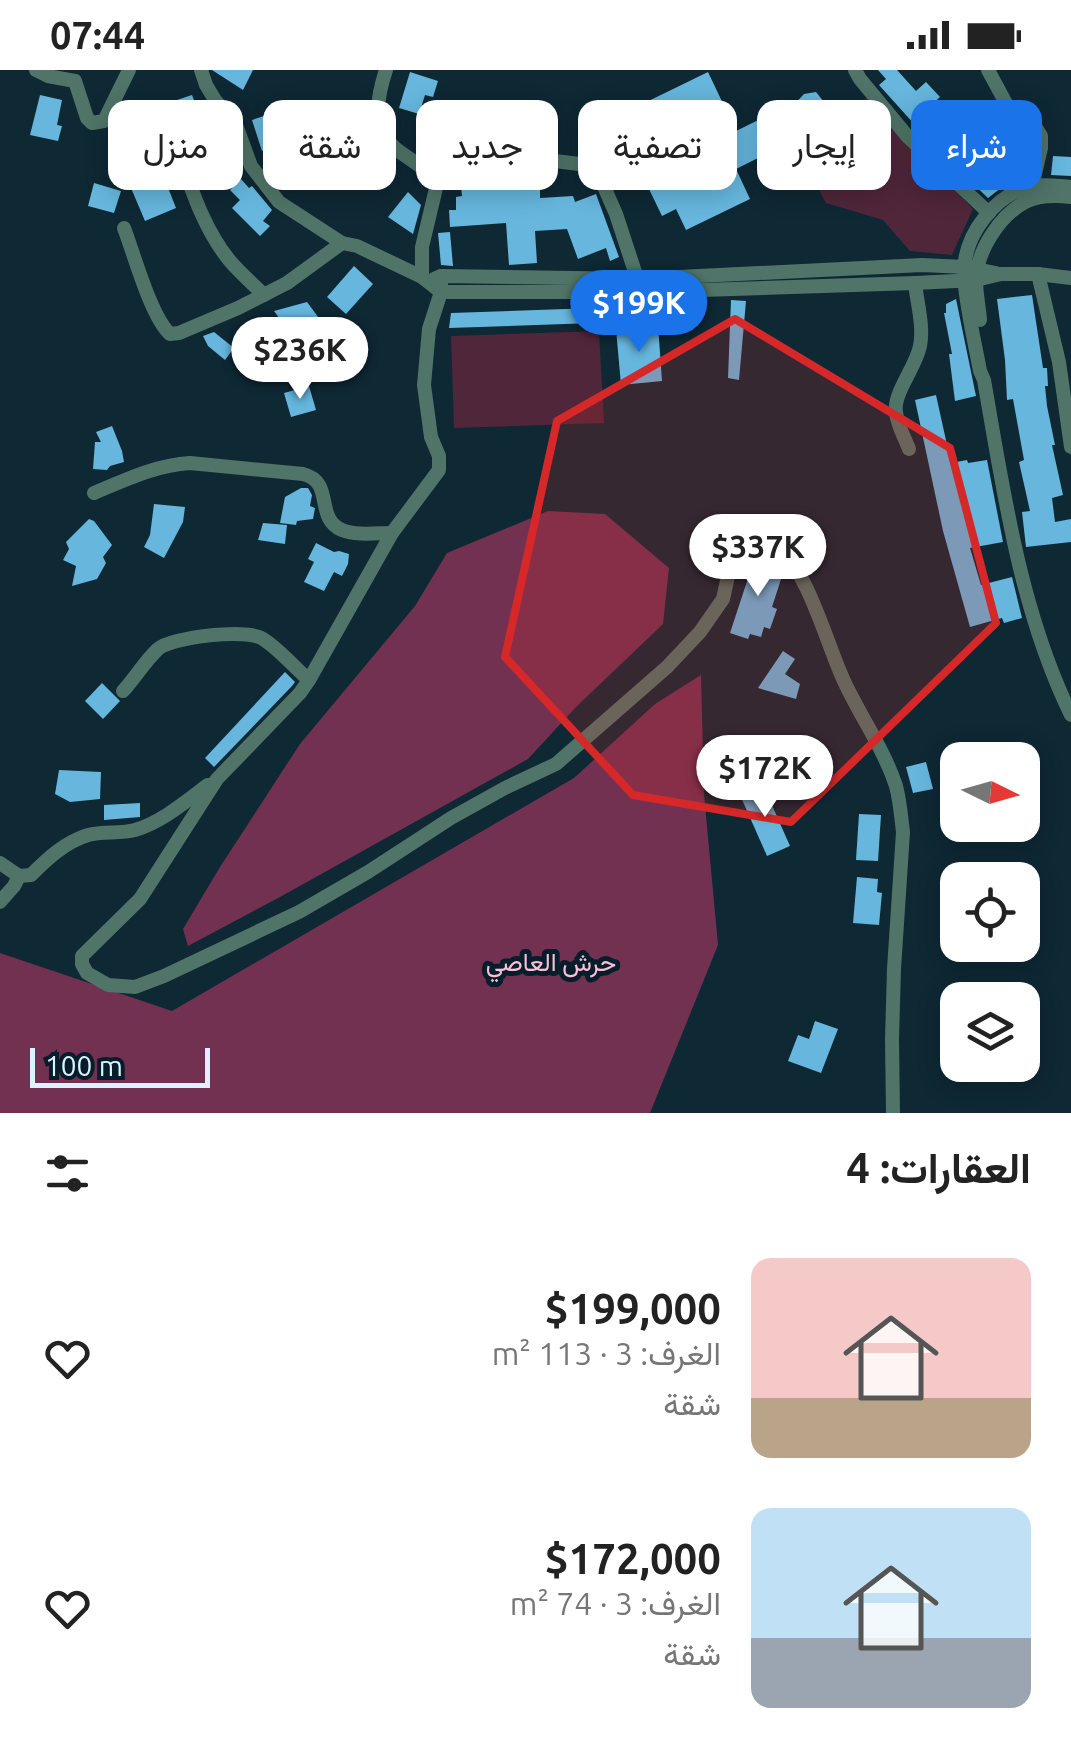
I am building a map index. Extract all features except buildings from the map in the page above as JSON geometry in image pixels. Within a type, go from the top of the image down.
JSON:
[{"type":"street","points":[[36,70],[75,81],[92,123],[104,120],[129,70]]},
{"type":"street","points":[[200,70],[215,100],[236,125],[251,166],[279,202],[342,243],[357,246],[433,282],[915,283],[971,274],[1071,278]]},
{"type":"street","points":[[386,70],[377,96],[378,118],[394,148],[416,163]]},
{"type":"street","points":[[855,70],[908,137],[989,213]]},
{"type":"street","points":[[988,70],[1005,100]]},
{"type":"street","points":[[558,161],[595,166],[640,285]]},
{"type":"street","points":[[1042,185],[1071,188]]},
{"type":"street","points":[[192,190],[230,262],[264,295]]},
{"type":"street","points":[[0,863],[19,876],[31,875],[51,854],[86,836],[132,831],[169,814],[217,779],[309,680],[392,534],[439,470],[424,386],[433,282],[422,247],[435,190]]},
{"type":"street","points":[[1024,190],[989,213],[968,247],[984,380],[1022,578],[1034,624],[1071,715]]},
{"type":"street","points":[[971,274],[994,231],[1013,211],[1035,198],[1071,196]]},
{"type":"street","points":[[124,228],[155,309],[170,334],[179,334],[264,295],[342,243]]},
{"type":"street","points":[[640,285],[922,265],[971,274]]},
{"type":"street","points":[[1038,274],[1059,362],[1071,447]]},
{"type":"street","points":[[909,450],[895,410],[920,345],[915,283]]},
{"type":"street","points":[[94,493],[174,464],[303,474],[313,476],[320,484],[328,518],[338,528],[392,534]]},
{"type":"street","points":[[217,779],[140,898],[82,956],[87,973],[97,981],[122,988],[135,987],[206,957],[300,912],[451,818],[556,764],[667,667],[700,632],[723,599],[728,576],[739,556],[775,543],[786,553],[812,603],[843,678],[895,784],[901,807],[893,1113]]},
{"type":"street","points":[[123,691],[166,644],[222,635],[262,637],[309,680]]},
{"type":"street","points":[[0,902],[19,876]]},
{"type":"highlighted area","points":[[735,319],[950,448],[996,623],[791,822],[633,795],[505,657],[557,421]]},
{"type":"shaded area","points":[[891,124],[911,145],[911,190],[955,190],[973,209],[952,255],[910,251],[883,220],[826,203],[819,190],[891,190]]},
{"type":"shaded area","points":[[599,331],[604,423],[454,428],[451,336]]},
{"type":"green space","points":[[548,511],[605,514],[669,568],[663,624],[528,759],[188,946],[183,929],[300,744],[415,606],[447,553]]},
{"type":"green space","name":"حرش العاصي","points":[[701,675],[704,794],[718,945],[650,1113],[0,1113],[0,953],[172,1011],[574,778],[655,704]]}]
